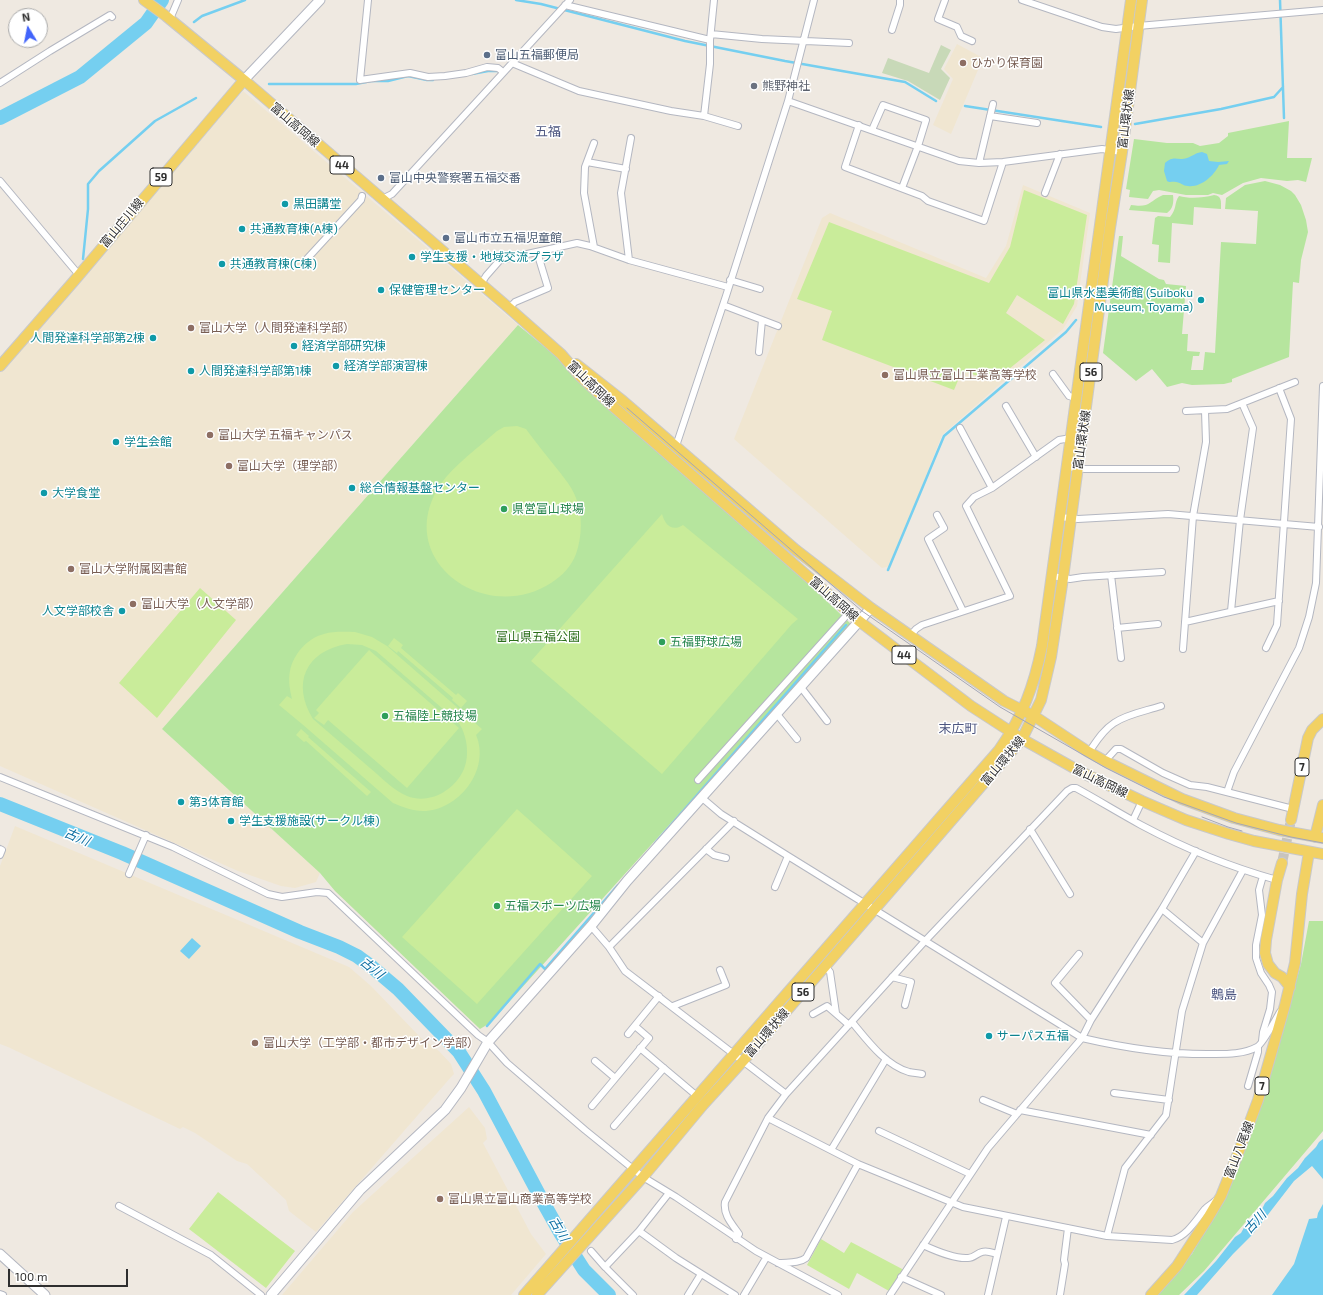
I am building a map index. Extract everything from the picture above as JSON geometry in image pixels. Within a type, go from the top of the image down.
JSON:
[{"type":"main road","name":"富山環状線","points":[[538,1295],[577,1235],[999,750],[1012,732],[1023,711],[1030,693],[1042,646],[1130,0]]},
{"type":"main road","name":"富山環状線","points":[[524,1295],[560,1262],[583,1244],[643,1176],[1022,739],[1034,716],[1041,700],[1051,658],[1142,0]]},
{"type":"main road","name":"富山高岡線","points":[[148,3],[244,80],[513,312]]},
{"type":"main road","name":"富山庄川線","points":[[0,366],[244,80]]},
{"type":"main road","name":"44","points":[[513,312],[561,354]]},
{"type":"main road","name":"富山高岡線","points":[[561,354],[623,401],[791,546],[871,608],[1004,701],[1034,716],[1105,761],[1182,799],[1234,818],[1279,830],[1319,837]]},
{"type":"main road","name":"富山高岡線","points":[[561,354],[580,376],[616,409],[858,620],[971,706],[1022,739],[1081,772],[1186,820],[1229,834],[1268,844],[1316,853]]},
{"type":"main road","name":"7","points":[[1291,820],[1308,738],[1312,730],[1323,719]]},
{"type":"main road","points":[[1319,837],[1323,805]]},
{"type":"main road","name":"富山八尾線","points":[[1151,1295],[1177,1266],[1208,1218],[1221,1196],[1239,1151],[1258,1100],[1285,1006],[1295,963],[1302,894],[1316,853]]},
{"type":"main road","points":[[1282,863],[1277,880],[1265,953],[1268,964],[1275,973],[1282,977],[1290,986]]},
{"type":"street","points":[[168,18],[178,0]]},
{"type":"street","points":[[244,80],[320,0]]},
{"type":"street","points":[[368,0],[360,80],[371,77],[410,73],[428,77],[445,76],[466,73],[487,67],[498,68],[503,72]]},
{"type":"street","points":[[704,116],[710,64],[714,0]]},
{"type":"street","points":[[676,446],[788,101],[814,0]]},
{"type":"street","points":[[892,30],[900,5],[900,0]]},
{"type":"street","points":[[945,0],[938,19],[956,27],[961,36],[972,41]]},
{"type":"street","points":[[1022,0],[1102,27],[1116,29],[1323,10]]},
{"type":"street","points":[[382,199],[392,194],[568,2],[711,37],[849,43]]},
{"type":"street","points":[[0,83],[110,15],[112,17]]},
{"type":"street","points":[[512,63],[579,90],[671,111],[704,116],[738,126]]},
{"type":"street","points":[[788,101],[959,161],[979,163],[1003,162],[1102,149],[1122,152]]},
{"type":"street","points":[[872,130],[883,105],[926,120],[902,188]]},
{"type":"street","points":[[979,163],[992,110],[1037,123]]},
{"type":"street","points":[[859,126],[845,167],[922,196],[928,201],[984,221],[1003,162]]},
{"type":"street","points":[[629,260],[622,193],[631,138]]},
{"type":"street","points":[[594,143],[585,167],[584,193],[594,247]]},
{"type":"street","points":[[1045,192],[1060,154]]},
{"type":"street","points":[[587,162],[626,170]]},
{"type":"street","points":[[0,181],[79,275]]},
{"type":"street","points":[[305,261],[361,200],[362,196]]},
{"type":"street","points":[[481,284],[500,260],[577,243],[594,247],[629,260],[728,287]]},
{"type":"street","points":[[513,312],[515,302],[548,288],[537,252]]},
{"type":"street","points":[[730,280],[760,290]]},
{"type":"street","points":[[723,304],[778,326]]},
{"type":"street","points":[[759,352],[762,320]]},
{"type":"street","points":[[1054,374],[1069,396],[1076,398]]},
{"type":"street","points":[[1186,412],[1226,409],[1295,382]]},
{"type":"street","points":[[1227,792],[1234,772],[1299,648],[1307,624],[1316,583],[1323,386]]},
{"type":"street","points":[[1266,648],[1277,625],[1291,419],[1279,388]]},
{"type":"street","points":[[1231,611],[1240,520],[1253,428],[1242,403]]},
{"type":"street","points":[[1006,406],[1036,457]]},
{"type":"street","points":[[1183,650],[1193,516],[1206,442],[1206,411]]},
{"type":"street","points":[[960,428],[992,488]]},
{"type":"street","points":[[910,636],[922,625],[1010,596],[966,506],[974,498],[992,488],[1060,440],[1071,438],[1082,441]]},
{"type":"street","points":[[1067,467],[1176,469]]},
{"type":"street","points":[[1060,517],[1071,518],[1168,514],[1319,526]]},
{"type":"street","points":[[937,515],[944,528],[928,539],[963,611]]},
{"type":"street","points":[[1052,576],[1070,579],[1162,572]]},
{"type":"street","points":[[1111,575],[1121,658]]},
{"type":"street","points":[[1185,622],[1279,601]]},
{"type":"street","points":[[271,1295],[360,1190],[445,1110],[461,1088],[485,1046],[591,926],[627,881],[701,797],[858,620],[871,608]]},
{"type":"street","points":[[698,780],[845,617]]},
{"type":"street","points":[[1117,628],[1158,624]]},
{"type":"street","points":[[800,686],[828,722]]},
{"type":"street","points":[[1089,752],[1100,737],[1113,724],[1123,718],[1161,706]]},
{"type":"street","points":[[776,713],[797,739]]},
{"type":"street","points":[[1105,761],[1116,749],[1121,749],[1190,785],[1227,792],[1293,809]]},
{"type":"street","points":[[0,777],[145,838],[173,847],[268,894],[282,897],[317,892],[328,893],[478,1035],[485,1046],[634,1170],[766,1258],[838,1295]]},
{"type":"street","points":[[736,1239],[739,1234],[726,1216],[724,1202],[768,1118],[786,1094],[924,941],[1067,791],[1072,788],[1076,788],[1133,820],[1196,851],[1243,870],[1277,880]]},
{"type":"street","points":[[701,797],[722,814],[788,856],[1082,1038],[1106,1044],[1175,1054],[1226,1054],[1244,1052],[1260,1045],[1272,1024],[1285,1006]]},
{"type":"street","points":[[1133,820],[1142,801]]},
{"type":"street","points":[[608,947],[734,821]]},
{"type":"street","points":[[1030,830],[1070,894]]},
{"type":"street","points":[[129,874],[145,838]]},
{"type":"street","points":[[0,849],[2,850],[0,854]]},
{"type":"street","points":[[706,849],[714,855],[726,858]]},
{"type":"street","points":[[890,1295],[988,1148],[1082,1038],[1091,1020],[1162,909],[1196,851]]},
{"type":"street","points":[[775,887],[788,856]]},
{"type":"street","points":[[1107,1236],[1125,1168],[1166,1115],[1182,1011],[1203,943],[1243,870]]},
{"type":"street","points":[[1248,1086],[1270,1009],[1272,992],[1269,985],[1260,973],[1256,958],[1256,946],[1262,915],[1259,890],[1263,876]]},
{"type":"street","points":[[1162,909],[1203,943]]},
{"type":"street","points":[[591,926],[625,971],[673,1006],[786,1094]]},
{"type":"street","points":[[1078,954],[1055,983],[1091,1020]]},
{"type":"street","points":[[825,966],[830,972],[836,1012]]},
{"type":"street","points":[[673,1006],[726,985],[720,970]]},
{"type":"street","points":[[892,977],[911,982],[905,1005]]},
{"type":"street","points":[[628,1034],[659,996]]},
{"type":"street","points":[[813,1014],[826,1006],[851,1023],[886,1059],[909,1072],[922,1074]]},
{"type":"street","points":[[592,1106],[649,1038],[635,1026]]},
{"type":"street","points":[[640,1048],[697,1096]]},
{"type":"street","points":[[831,1150],[886,1059]]},
{"type":"street","points":[[595,1061],[615,1078]]},
{"type":"street","points":[[614,1126],[664,1068]]},
{"type":"street","points":[[1114,1093],[1169,1100]]},
{"type":"street","points":[[983,1100],[1019,1112],[1151,1135]]},
{"type":"street","points":[[768,1118],[858,1164],[950,1203],[1006,1217],[1107,1236],[1172,1240],[1179,1238],[1198,1220],[1205,1209],[1221,1196]]},
{"type":"street","points":[[879,1130],[970,1174]]},
{"type":"street","points":[[778,1263],[802,1261],[806,1258],[858,1164]]},
{"type":"street","points":[[606,1267],[639,1231],[669,1193]]},
{"type":"street","points":[[119,1206],[211,1255],[261,1295]]},
{"type":"street","points":[[988,1295],[1006,1217]]},
{"type":"street","points":[[1060,1295],[1068,1228]]},
{"type":"street","points":[[639,1231],[701,1274],[735,1295]]},
{"type":"street","points":[[923,1245],[941,1253],[969,1258],[985,1251],[998,1254]]},
{"type":"street","points":[[591,1251],[633,1295]]},
{"type":"street","points":[[0,1254],[45,1295]]},
{"type":"street","points":[[744,1295],[766,1258]]},
{"type":"street","points":[[688,1295],[701,1274]]},
{"type":"street","points":[[901,1277],[941,1295]]},
{"type":"shaded area","points":[[957,44],[983,58],[951,134],[933,125],[953,79],[944,69]]},
{"type":"shaded area","name":"富山大学 五福キャンパス","points":[[243,91],[518,325],[162,729],[320,873],[316,882],[295,888],[281,886],[238,871],[0,766],[0,372]]},
{"type":"shaded area","name":"富山県立富山工業高等学校","points":[[1023,185],[1090,213],[1077,306],[1063,329],[942,435],[891,566],[882,568],[734,439],[822,218],[830,213],[986,278],[1006,246]]},
{"type":"shaded area","points":[[15,826],[349,967],[371,986],[421,1038],[439,1051],[451,1064],[454,1074],[316,1232],[289,1211],[286,1200],[247,1164],[237,1161],[195,1133],[183,1127],[180,1129],[0,1044],[0,866]]},
{"type":"shaded area","name":"富山県立富山商業高等学校","points":[[469,1107],[485,1128],[487,1139],[483,1143],[531,1234],[546,1254],[511,1295],[282,1295],[353,1212]]},
{"type":"green space","points":[[941,45],[951,50],[941,69],[950,78],[940,100],[908,81],[882,73],[888,58],[929,73]]},
{"type":"green space","points":[[1289,121],[1287,158],[1312,158],[1306,182],[1298,180],[1287,181],[1261,178],[1243,183],[1222,195],[1213,193],[1208,195],[1186,195],[1159,190],[1153,191],[1148,199],[1129,197],[1130,190],[1126,189],[1134,139],[1167,143],[1193,143],[1200,146],[1219,143],[1228,136],[1228,133]]},
{"type":"green space","points":[[1265,181],[1280,185],[1295,195],[1301,205],[1308,232],[1301,260],[1299,283],[1293,282],[1289,357],[1232,379],[1232,382],[1224,384],[1192,385],[1182,383],[1167,387],[1152,369],[1136,381],[1103,353],[1119,236],[1123,236],[1121,256],[1159,279],[1164,280],[1166,284],[1186,286],[1182,334],[1188,334],[1187,351],[1200,352],[1199,356],[1193,356],[1191,370],[1203,370],[1205,352],[1215,353],[1221,242],[1256,244],[1258,211],[1225,209],[1226,198],[1245,185]]},
{"type":"green space","points":[[1024,190],[1087,215],[1074,304],[1063,324],[1017,295],[1006,313],[1045,340],[994,381],[962,371],[954,390],[822,340],[832,311],[797,299],[829,222],[989,283],[1010,247]]},
{"type":"green space","points":[[1163,195],[1173,195],[1173,205],[1167,213],[1129,210],[1131,205],[1146,205]]},
{"type":"green space","points":[[1214,195],[1220,198],[1221,209],[1194,207],[1193,225],[1172,223],[1170,263],[1158,262],[1159,245],[1152,244],[1155,218],[1158,216],[1170,217],[1174,211],[1176,201],[1179,196],[1196,198]]},
{"type":"green space","name":"富山県五福公園","points":[[518,325],[580,376],[690,473],[851,624],[490,1023],[480,1029],[335,891],[320,873],[162,729]]},
{"type":"green space","name":"県営富山球場","points":[[517,426],[526,429],[570,487],[576,498],[580,512],[581,526],[578,547],[574,559],[566,571],[559,577],[551,583],[525,594],[499,596],[474,590],[452,578],[436,560],[428,538],[428,512],[440,485],[460,463],[497,431],[504,427]]},
{"type":"green space","name":"五福野球広場","points":[[662,514],[667,524],[676,528],[683,525],[798,619],[792,624],[662,774],[531,661]]},
{"type":"green space","points":[[200,588],[236,620],[157,718],[119,683]]},
{"type":"green space","points":[[355,632],[372,637],[387,646],[482,729],[476,735],[479,748],[479,762],[475,774],[468,786],[459,796],[448,804],[436,809],[419,811],[411,810],[393,803],[279,705],[287,696],[292,699],[289,682],[290,671],[294,659],[307,643],[318,636],[328,633]],"holes":[[[347,644],[362,645],[376,651],[458,722],[464,732],[467,745],[467,757],[464,769],[455,783],[441,794],[424,799],[407,796],[397,790],[388,784],[313,719],[306,706],[303,693],[303,681],[306,671],[312,661],[321,654],[333,648]]]},
{"type":"green space","points":[[394,638],[403,645],[401,648],[456,695],[458,693],[467,701],[461,708],[452,700],[453,698],[398,651],[397,653],[388,646]]},
{"type":"green space","name":"五福陸上競技場","points":[[369,650],[459,728],[407,788],[328,720],[324,725],[314,718],[319,713],[316,710]]},
{"type":"green space","points":[[301,729],[309,736],[308,737],[371,792],[367,796],[306,741],[304,742],[296,735]]},
{"type":"green space","name":"五福スポーツ広場","points":[[517,809],[592,876],[477,1004],[402,937]]},
{"type":"green space","points":[[1309,921],[1323,921],[1323,1131],[1204,1271],[1179,1295],[1156,1295],[1192,1254],[1224,1198],[1266,1089],[1301,964]]},
{"type":"green space","points":[[218,1192],[295,1251],[266,1288],[189,1229]]},
{"type":"green space","points":[[821,1239],[844,1253],[851,1242],[904,1270],[889,1291],[857,1273],[849,1289],[807,1265]]},
{"type":"water","points":[[1202,152],[1207,154],[1209,161],[1229,161],[1227,164],[1219,165],[1210,177],[1197,185],[1186,186],[1177,182],[1167,181],[1164,171],[1165,163],[1171,159],[1184,159]]},
{"type":"water","points":[[192,938],[201,946],[189,959],[180,951]]},
{"type":"water","points":[[1323,1139],[1323,1179],[1312,1166],[1294,1181],[1253,1234],[1233,1254],[1197,1295],[1184,1295],[1216,1261],[1235,1237],[1241,1233],[1246,1224],[1260,1213],[1265,1203],[1273,1196],[1287,1178],[1298,1168],[1305,1158]]},
{"type":"water","points":[[1323,1204],[1323,1295],[1272,1295],[1294,1264],[1309,1219],[1317,1218]]},
{"type":"waterway","points":[[0,118],[80,77],[146,23],[162,0]]},
{"type":"waterway","points":[[194,22],[202,16],[245,0]]},
{"type":"waterway","points":[[516,0],[541,4],[685,41],[785,61],[905,82],[936,101]]},
{"type":"waterway","points":[[1280,0],[1284,118]]},
{"type":"waterway","points":[[472,74],[497,71]]},
{"type":"waterway","points":[[269,84],[356,84],[371,81],[388,81],[408,76],[433,80]]},
{"type":"waterway","points":[[1135,124],[1221,109],[1274,97],[1283,87]]},
{"type":"waterway","points":[[83,259],[88,209],[88,184],[99,171],[155,121],[196,98]]},
{"type":"waterway","points":[[965,106],[1101,127]]},
{"type":"waterway","points":[[888,570],[944,436],[1066,332],[1076,320]]},
{"type":"waterway","points":[[655,843],[846,625]]},
{"type":"waterway","name":"古川","points":[[0,804],[122,853],[300,932],[339,947],[357,956],[372,967],[398,989],[459,1052],[484,1091],[561,1234],[584,1270],[609,1295]]},
{"type":"waterway","points":[[487,1026],[540,964],[545,969],[618,885]]},
{"type":"waterway","points":[[459,1052],[465,1046]]},
{"type":"tunnel","points":[[1282,863],[1291,820]]},
{"type":"tram line","points":[[627,408],[862,611],[1000,707],[1106,768],[1164,797],[1236,823],[1291,837],[1323,843]]},
{"type":"tram line","points":[[1202,817],[1242,831]]},
{"type":"place","name":"富山五福郵便局","points":[[487,55]]},
{"type":"place","name":"ひかり保育園","points":[[963,63]]},
{"type":"place","name":"熊野神社","points":[[754,86]]},
{"type":"place","name":"富山中央警察署五福交番","points":[[381,178]]},
{"type":"place","name":"黒田講堂","points":[[285,204]]},
{"type":"place","name":"共通教育棟(A棟)","points":[[242,229]]},
{"type":"place","name":"富山市立五福児童館","points":[[446,238]]},
{"type":"place","name":"学生支援・地域交流プラザ","points":[[412,257]]},
{"type":"place","name":"共通教育棟(C棟)","points":[[222,264]]},
{"type":"place","name":"保健管理センター","points":[[381,290]]},
{"type":"place","name":"富山県水墨美術館 (Suiboku Museum, Toyama)","points":[[1201,300]]},
{"type":"place","name":"富山大学（人間発達科学部）","points":[[191,328]]},
{"type":"place","name":"人間発達科学部第2棟","points":[[153,338]]},
{"type":"place","name":"経済学部研究棟","points":[[294,346]]},
{"type":"place","name":"経済学部演習棟","points":[[336,366]]},
{"type":"place","name":"人間発達科学部第1棟","points":[[191,371]]},
{"type":"place","name":"富山県立富山工業高等学校","points":[[885,375]]},
{"type":"place","name":"富山大学 五福キャンパス","points":[[210,435]]},
{"type":"place","name":"学生会館","points":[[116,442]]},
{"type":"place","name":"富山大学（理学部）","points":[[229,466]]},
{"type":"place","name":"総合情報基盤センター","points":[[352,488]]},
{"type":"place","name":"大学食堂","points":[[44,493]]},
{"type":"place","name":"県営富山球場","points":[[504,509]]},
{"type":"place","name":"富山大学附属図書館","points":[[71,569]]},
{"type":"place","name":"富山大学（人文学部）","points":[[133,604]]},
{"type":"place","name":"人文学部校舎","points":[[122,611]]},
{"type":"place","name":"五福野球広場","points":[[662,642]]},
{"type":"place","name":"五福陸上競技場","points":[[385,716]]},
{"type":"place","name":"第3体育館","points":[[181,802]]},
{"type":"place","name":"学生支援施設(サークル棟)","points":[[231,821]]},
{"type":"place","name":"五福スポーツ広場","points":[[497,906]]},
{"type":"place","name":"サーパス五福","points":[[989,1036]]},
{"type":"place","name":"富山大学（工学部・都市デザイン学部）","points":[[255,1043]]},
{"type":"place","name":"富山県立富山商業高等学校","points":[[440,1199]]},
{"type":"district","name":"五福","points":[[548,132]]},
{"type":"district","name":"末広町","points":[[958,729]]},
{"type":"district","name":"鵯島","points":[[1224,995]]}]
